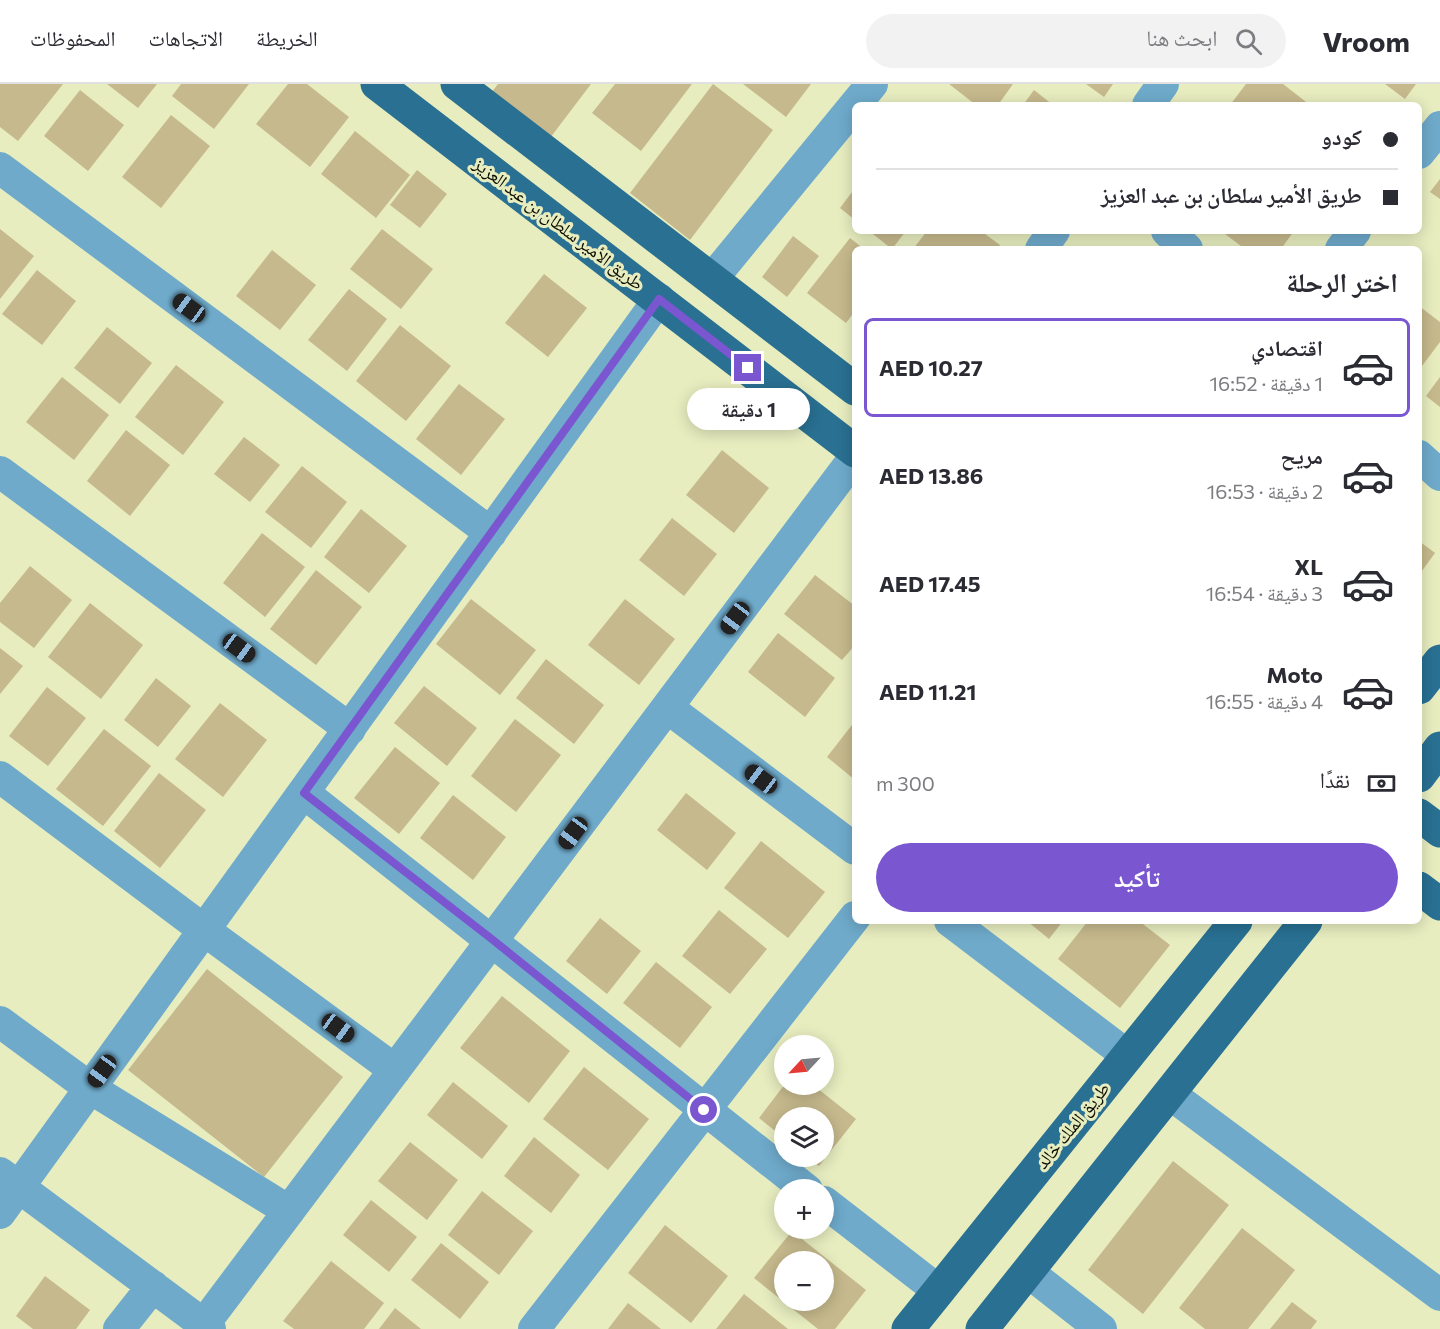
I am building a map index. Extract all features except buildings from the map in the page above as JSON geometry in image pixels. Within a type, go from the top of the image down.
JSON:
[{"type":"main road","name":"طريق الأمير سلطان بن عبد العزيز","points":[[377,84],[852,449]]},
{"type":"main road","points":[[457,84],[852,387]]},
{"type":"main road","points":[[1422,684],[1440,661]]},
{"type":"main road","points":[[1422,772],[1440,748]]},
{"type":"main road","points":[[1422,817],[1440,831]]},
{"type":"main road","points":[[1422,890],[1440,904]]},
{"type":"main road","name":"طريق الملك خالد","points":[[908,1329],[1234,924]]},
{"type":"main road","points":[[982,1329],[1304,924]]},
{"type":"street","points":[[857,102],[872,84]]},
{"type":"street","points":[[1150,102],[1164,84]]},
{"type":"street","points":[[712,279],[852,108]]},
{"type":"street","points":[[1422,149],[1440,127]]},
{"type":"street","points":[[0,168],[491,533]]},
{"type":"street","points":[[1170,234],[1184,246]]},
{"type":"street","points":[[1343,246],[1353,234]]},
{"type":"street","points":[[0,1213],[10,1180],[90,1088],[659,299]]},
{"type":"street","points":[[1422,459],[1440,475]]},
{"type":"street","points":[[10,1180],[207,1327],[289,1210],[852,461]]},
{"type":"street","points":[[0,472],[350,729]]},
{"type":"street","points":[[668,708],[852,847]]},
{"type":"street","points":[[0,777],[395,1070]]},
{"type":"street","points":[[304,793],[793,1179]]},
{"type":"street","points":[[534,1329],[852,921]]},
{"type":"street","points":[[954,924],[1128,1056]]},
{"type":"street","points":[[0,1022],[90,1088],[289,1210]]},
{"type":"street","points":[[1170,1094],[1440,1295]]},
{"type":"street","points":[[834,1210],[939,1291]]},
{"type":"street","points":[[1028,1272],[1101,1329]]},
{"type":"street","points":[[119,1329],[153,1286]]},
{"type":"route","points":[[704,1110],[493,940],[304,793],[659,299],[748,368]]}]
